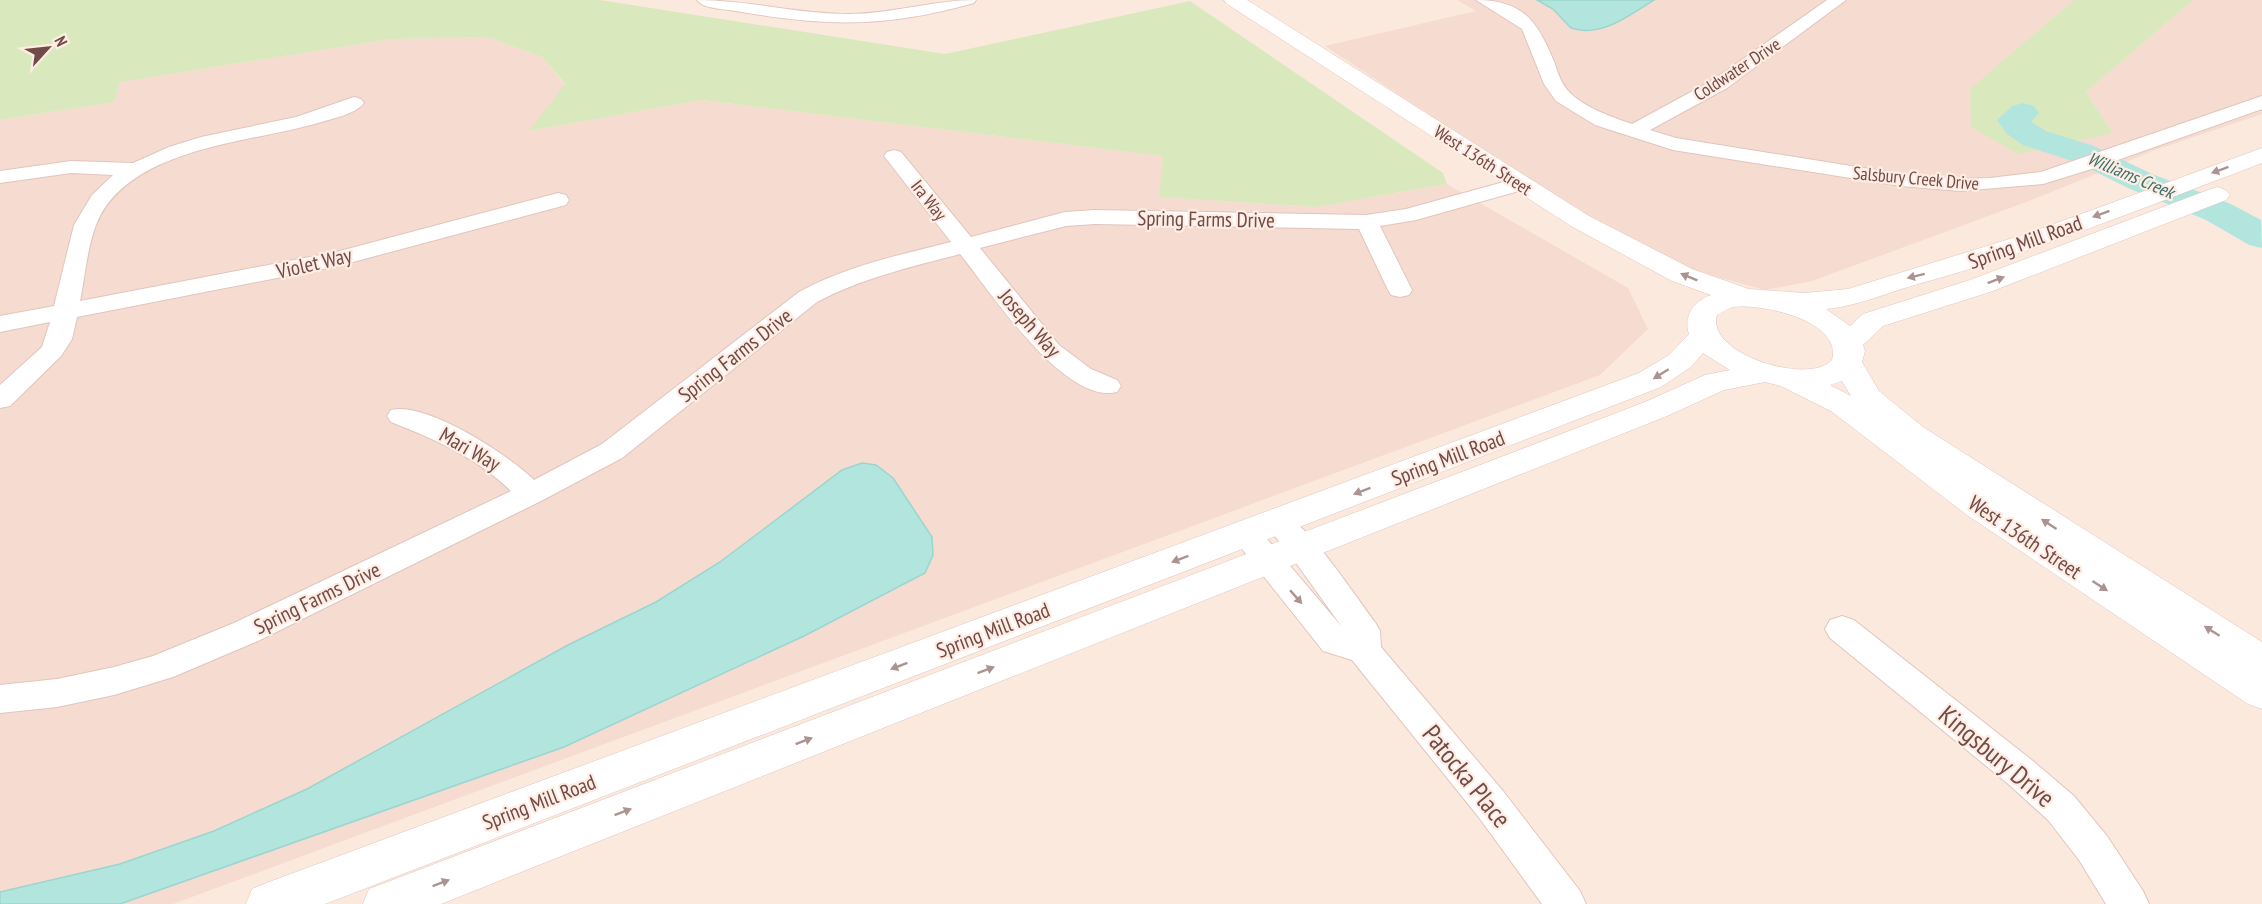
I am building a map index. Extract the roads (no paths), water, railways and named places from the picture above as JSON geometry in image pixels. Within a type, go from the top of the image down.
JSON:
[{"type":"street","points":[[705,0],[849,19],[902,14],[968,0]]},
{"type":"street","name":"West 136th Street","points":[[1209,0],[1507,187],[1682,275],[1744,297]]},
{"type":"street","name":"West 136th Street","points":[[1234,0],[1507,187],[1584,245],[1664,283],[1693,313],[1713,346],[1726,357],[1842,404],[1927,471],[1979,507],[2262,693]]},
{"type":"street","name":"Salsbury Creek Drive","points":[[1484,0],[1519,18],[1529,26],[1553,84],[1563,97],[1602,121],[1673,144],[1930,183],[2018,183],[2043,178],[2262,102]]},
{"type":"street","name":"Coldwater Drive","points":[[1632,132],[1720,84],[1838,0]]},
{"type":"street","points":[[0,400],[52,351],[59,339],[85,225],[90,211],[109,189],[138,169],[168,155],[209,141],[300,121],[354,104]]},
{"type":"street","name":"Spring Mill Road","points":[[269,904],[1274,542],[1656,409],[1709,384],[1777,376],[1826,376],[1839,370],[1847,353],[1874,320],[1980,286],[2262,154]]},
{"type":"street","name":"Ira Way","points":[[894,156],[964,245]]},
{"type":"street","points":[[0,177],[71,166],[138,169]]},
{"type":"street","name":"Spring Mill Road","points":[[1781,301],[1847,298],[1890,283],[1973,261],[2173,195],[2210,198],[2262,178]]},
{"type":"street","name":"Spring Farms Drive","points":[[0,699],[57,693],[114,681],[161,667],[246,632],[531,495],[612,451],[808,297],[836,282],[862,272],[1065,219],[1095,217],[1366,222],[1408,214],[1507,187]]},
{"type":"street","name":"Violet Way","points":[[0,324],[338,259],[558,200]]},
{"type":"street","points":[[1366,222],[1400,290]]},
{"type":"street","name":"Joseph Way","points":[[964,245],[1050,350],[1082,375],[1108,386]]},
{"type":"street","points":[[1744,297],[1781,301]]},
{"type":"street","name":"Spring Mill Road","points":[[386,904],[1274,542],[1650,381],[1680,361],[1693,313],[1705,310],[1714,303],[1744,297]]},
{"type":"street","name":"West 136th Street","points":[[1781,301],[1804,308],[1824,318],[1839,331],[1867,397],[1912,434],[2262,662]]},
{"type":"street","name":"Mari Way","points":[[401,416],[458,438],[479,450],[511,474],[531,495]]},
{"type":"street","name":"Patocka Place","points":[[1274,542],[1335,642],[1364,651],[1490,803],[1566,904]]},
{"type":"street","name":"Kingsbury Drive","points":[[1842,629],[2020,772],[2061,808],[2093,848],[2129,904]]},
{"type":"water","points":[[1537,0],[1654,0],[1615,23],[1594,30],[1582,30],[1571,28],[1553,9]]},
{"type":"water","points":[[862,463],[876,465],[893,478],[932,537],[933,555],[925,573],[804,636],[564,747],[120,904],[0,904],[0,892],[120,864],[214,831],[307,789],[568,645],[656,602],[720,562],[842,470]]},
{"type":"waterway","name":"Williams Creek","points":[[2023,113],[2013,120],[2034,138],[2082,153],[2140,181],[2203,205],[2234,219],[2262,237]]}]
